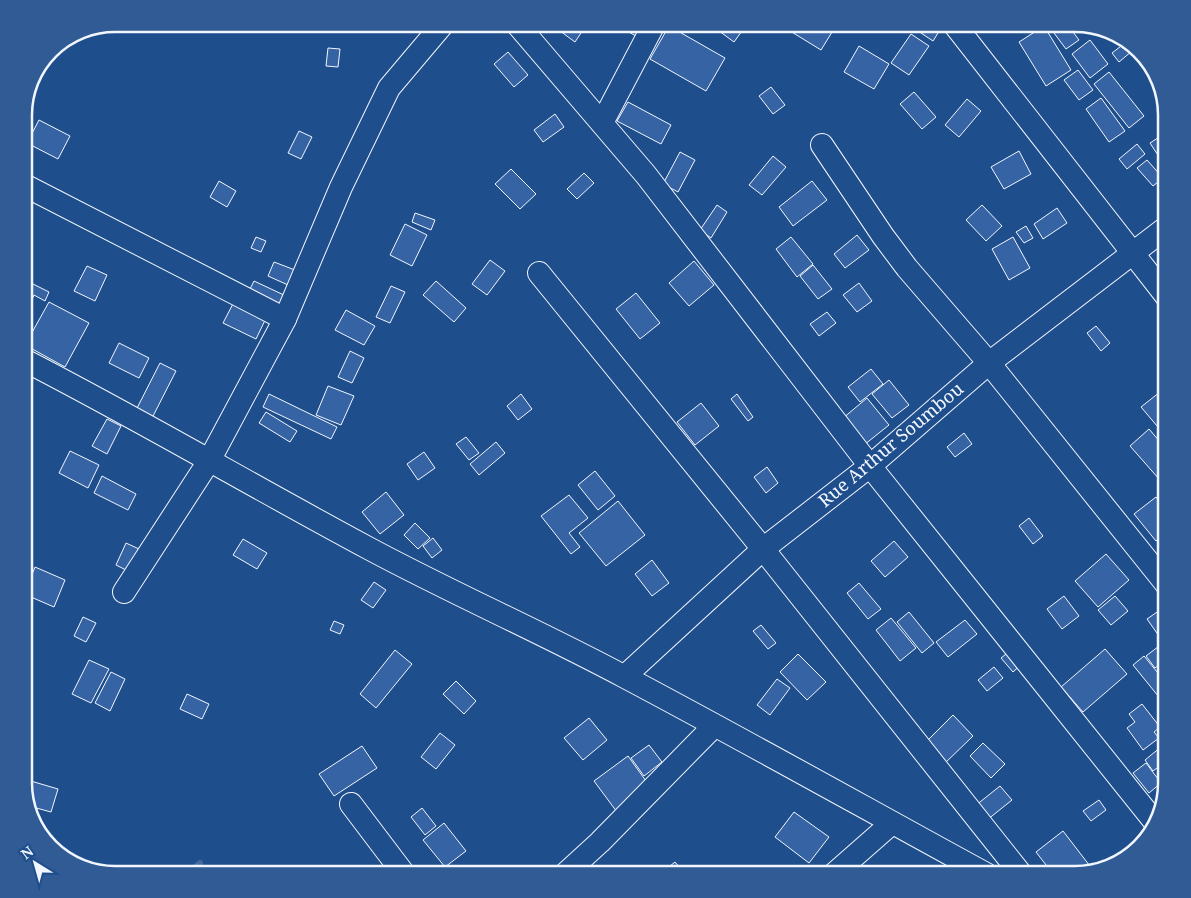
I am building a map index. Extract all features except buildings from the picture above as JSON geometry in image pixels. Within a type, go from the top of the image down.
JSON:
[{"type":"street","points":[[124,592],[209,461],[285,319],[341,187],[389,88],[436,32]]},
{"type":"street","points":[[524,32],[646,175],[870,466],[1150,817]]},
{"type":"street","points":[[602,123],[650,32]]},
{"type":"street","points":[[960,32],[1158,286]]},
{"type":"street","points":[[822,144],[883,236],[907,268],[989,363],[1158,574]]},
{"type":"street","points":[[33,190],[285,319]]},
{"type":"street","name":"Rue Arthur Soumbou","points":[[625,676],[763,548],[870,466],[989,363],[1158,234]]},
{"type":"street","points":[[539,273],[763,548],[1015,866]]},
{"type":"street","points":[[33,365],[107,403],[374,551],[625,676],[971,866]]},
{"type":"street","points":[[573,866],[600,842],[714,726]]},
{"type":"street","points":[[350,804],[398,866]]},
{"type":"street","points":[[843,866],[892,823]]},
{"type":"waterway","points":[[196,866],[200,863]]}]
